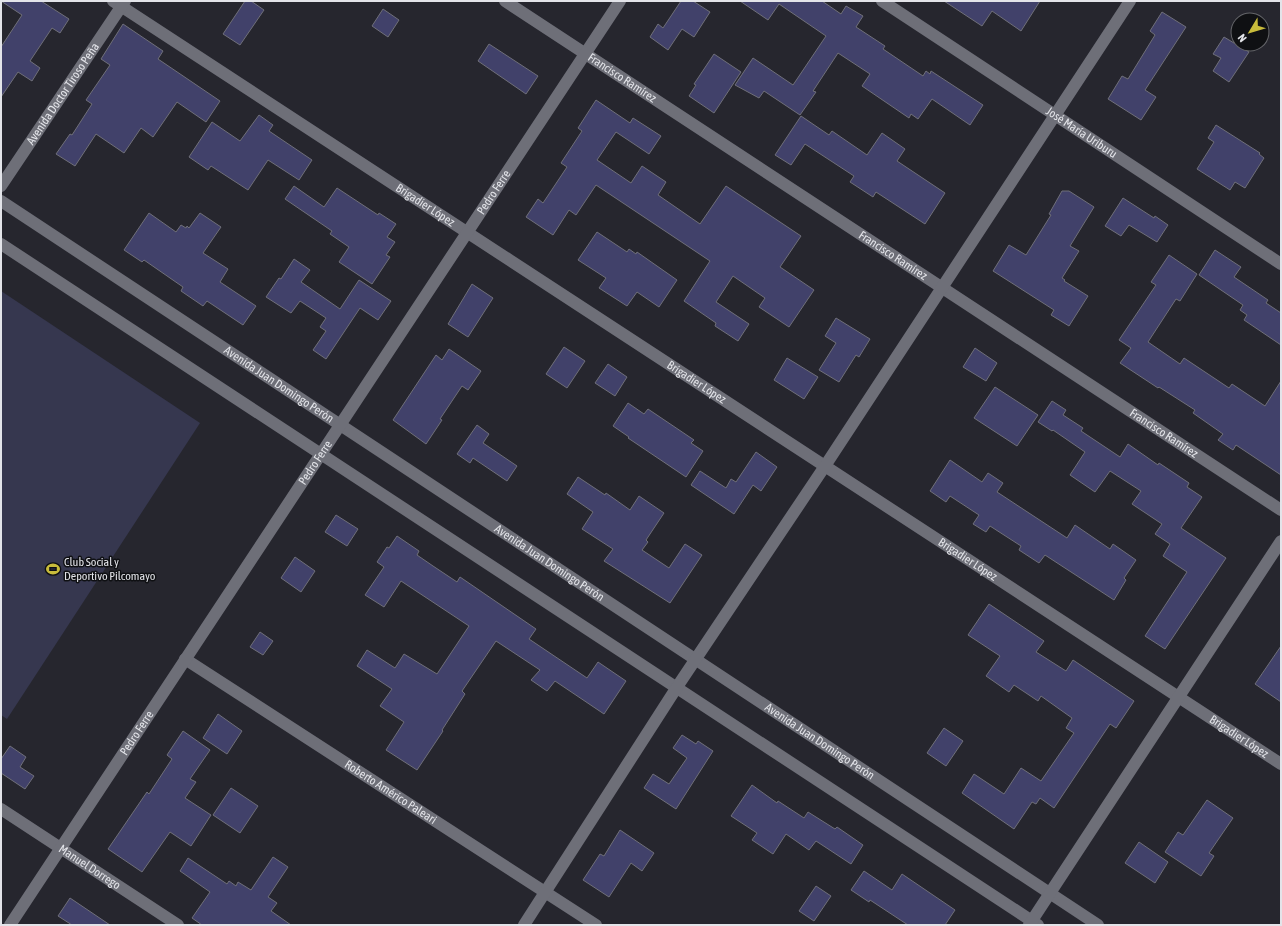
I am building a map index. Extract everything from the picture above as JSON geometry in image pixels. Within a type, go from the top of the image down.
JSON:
[{"type":"street","name":"Francisco Ramírez","points":[[505,1],[1281,510]]},
{"type":"street","name":"Pedro Ferre","points":[[10,925],[620,1]]},
{"type":"street","name":"José María Uriburu","points":[[882,1],[1281,264]]},
{"type":"street","points":[[524,925],[677,687],[825,466],[1130,1]]},
{"type":"street","name":"Avenida Doctor Tiroso Peña","points":[[1,186],[119,3]]},
{"type":"street","name":"Brigadier López","points":[[119,3],[1281,764]]},
{"type":"street","name":"Avenida Juan Domingo Perón","points":[[1,201],[1098,925]]},
{"type":"street","points":[[1,244],[677,687],[1033,924],[1050,893],[1281,541]]},
{"type":"street","name":"Roberto Américo Paleari","points":[[185,659],[596,925]]},
{"type":"street","name":"Manuel Dorrego","points":[[1,809],[178,925]]},
{"type":"shaded area","name":"Club Social y Deportivo Pilcomayo","points":[[1,291],[200,423],[7,719],[1,715]]},
{"type":"building","points":[[1,1],[41,1],[69,19],[60,33],[52,28],[30,61],[40,68],[32,81],[18,72],[1,97],[1,47],[22,15]]},
{"type":"building","points":[[245,1],[251,1],[264,10],[240,45],[223,34]]},
{"type":"building","points":[[681,1],[693,1],[710,12],[694,37],[682,29],[668,50],[650,37],[658,24],[663,28]]},
{"type":"building","points":[[740,1],[822,1],[841,14],[846,6],[863,16],[856,27],[885,46],[883,49],[923,76],[926,71],[930,74],[931,71],[983,105],[970,125],[932,99],[918,119],[911,114],[909,118],[862,86],[870,74],[838,53],[813,91],[816,92],[800,115],[764,91],[759,98],[735,85],[753,58],[793,85],[826,36],[779,4],[768,20]]},
{"type":"building","points":[[944,1],[1040,1],[1021,31],[992,11],[982,26]]},
{"type":"building","points":[[383,9],[399,20],[388,37],[372,26]]},
{"type":"building","points":[[1162,12],[1186,27],[1145,90],[1156,97],[1141,120],[1108,99],[1122,76],[1128,79],[1155,35],[1150,31]]},
{"type":"building","points":[[123,24],[163,51],[158,59],[220,101],[206,122],[177,102],[153,137],[141,128],[124,153],[96,134],[75,166],[56,154],[70,134],[72,135],[92,104],[86,100],[110,65],[101,59]]},
{"type":"building","points":[[1224,37],[1230,41],[1230,52],[1249,52],[1229,82],[1213,71],[1221,58],[1213,54]]},
{"type":"building","points":[[489,44],[538,76],[526,94],[478,61]]},
{"type":"building","points":[[714,54],[741,72],[714,113],[689,96],[696,85],[694,84]]},
{"type":"building","points":[[596,100],[630,123],[633,118],[661,136],[649,154],[616,132],[597,160],[631,183],[642,166],[666,182],[658,195],[700,224],[726,186],[801,236],[780,267],[814,290],[789,327],[759,307],[765,298],[733,276],[716,302],[749,324],[738,341],[715,326],[716,323],[684,301],[710,261],[596,185],[576,215],[569,210],[553,235],[526,217],[538,199],[543,203],[567,167],[561,163],[582,131],[578,128]]},
{"type":"building","points":[[259,115],[273,125],[269,131],[312,160],[299,180],[268,160],[248,190],[211,166],[208,170],[189,157],[212,122],[240,141]]},
{"type":"building","points":[[801,116],[829,135],[832,131],[867,155],[882,133],[905,149],[897,161],[945,193],[925,224],[876,192],[873,197],[850,182],[854,176],[805,144],[791,165],[775,155]]},
{"type":"building","points":[[1216,125],[1260,153],[1259,154],[1264,158],[1245,188],[1235,182],[1230,190],[1197,169],[1214,142],[1208,138]]},
{"type":"building","points":[[294,186],[324,207],[337,188],[378,215],[379,213],[396,224],[387,237],[395,242],[386,255],[390,257],[372,284],[339,262],[349,247],[330,234],[332,231],[285,199]]},
{"type":"building","points":[[1062,191],[1069,191],[1094,207],[1070,246],[1079,251],[1062,278],[1065,280],[1064,281],[1088,296],[1069,326],[1051,315],[1054,310],[993,271],[1009,245],[1026,255],[1051,215],[1049,214]]},
{"type":"building","points":[[1123,198],[1154,218],[1155,216],[1168,225],[1157,242],[1129,225],[1121,236],[1105,226]]},
{"type":"building","points":[[149,213],[176,232],[181,225],[189,228],[200,213],[221,227],[203,253],[228,269],[220,282],[256,306],[243,325],[207,301],[203,306],[181,291],[183,287],[144,260],[142,262],[124,250]]},
{"type":"building","points":[[597,232],[627,252],[629,249],[636,254],[637,252],[677,280],[659,307],[637,292],[627,306],[599,288],[606,278],[578,260]]},
{"type":"building","points":[[1215,250],[1241,267],[1234,277],[1268,300],[1266,303],[1281,313],[1281,345],[1244,320],[1247,315],[1240,310],[1243,305],[1199,275]]},
{"type":"building","points":[[1169,255],[1197,274],[1180,301],[1176,299],[1148,342],[1180,364],[1184,358],[1229,388],[1232,384],[1265,406],[1281,381],[1281,475],[1236,445],[1233,450],[1218,440],[1223,434],[1193,413],[1195,410],[1120,363],[1131,348],[1119,340],[1156,285],[1151,282]]},
{"type":"building","points":[[294,259],[310,270],[301,282],[340,309],[359,280],[391,301],[378,320],[360,308],[326,359],[313,350],[326,331],[320,327],[326,318],[300,301],[291,313],[266,297],[279,278],[281,279]]},
{"type":"building","points":[[472,284],[493,298],[468,337],[448,324]]},
{"type":"building","points":[[836,318],[870,339],[859,357],[856,355],[839,382],[819,370],[836,343],[825,336]]},
{"type":"building","points":[[564,347],[585,361],[567,388],[546,374]]},
{"type":"building","points":[[975,348],[997,363],[986,381],[963,367]]},
{"type":"building","points":[[449,349],[481,371],[468,390],[462,386],[440,419],[442,420],[426,444],[393,420],[436,355],[442,360]]},
{"type":"building","points":[[787,358],[818,377],[804,399],[774,380]]},
{"type":"building","points":[[608,364],[627,377],[615,396],[595,383]]},
{"type":"building","points":[[995,387],[1038,415],[1017,446],[974,418]]},
{"type":"building","points":[[1052,401],[1066,410],[1063,415],[1083,428],[1081,431],[1120,457],[1128,444],[1158,465],[1159,463],[1189,483],[1187,487],[1202,497],[1181,528],[1226,558],[1165,649],[1145,636],[1187,572],[1163,556],[1170,544],[1155,534],[1162,524],[1132,504],[1141,491],[1110,471],[1095,492],[1070,475],[1085,452],[1053,430],[1052,431],[1038,422]]},
{"type":"building","points":[[628,403],[644,414],[648,409],[694,440],[691,443],[703,451],[686,477],[628,438],[629,437],[613,426]]},
{"type":"building","points":[[477,425],[489,434],[483,443],[517,466],[507,481],[473,458],[470,463],[457,454]]},
{"type":"building","points":[[756,452],[777,467],[761,491],[753,485],[734,514],[691,485],[700,471],[726,488],[731,479],[736,482]]},
{"type":"building","points":[[950,460],[982,482],[988,473],[1003,483],[997,492],[1067,538],[1075,525],[1110,549],[1113,544],[1136,560],[1124,578],[1126,580],[1114,600],[1045,555],[1039,563],[1019,550],[1021,546],[990,526],[986,532],[973,524],[979,515],[950,496],[946,502],[930,491]]},
{"type":"building","points":[[578,477],[605,495],[606,493],[630,510],[639,496],[664,513],[646,540],[648,542],[642,550],[669,568],[685,544],[702,555],[670,603],[604,561],[613,549],[582,529],[593,512],[567,494]]},
{"type":"building","points":[[336,515],[358,529],[347,546],[325,532]]},
{"type":"building","points":[[397,536],[419,551],[417,555],[433,566],[457,582],[460,577],[536,629],[529,639],[587,678],[598,662],[626,681],[604,714],[555,681],[547,691],[531,680],[540,670],[496,641],[462,691],[465,694],[417,770],[386,750],[404,722],[380,706],[392,689],[357,666],[367,650],[395,668],[404,654],[437,674],[469,626],[401,581],[384,607],[365,595],[384,567],[377,562],[387,547],[389,548]]},
{"type":"building","points":[[295,557],[315,571],[301,592],[281,578]]},
{"type":"building","points":[[989,604],[1044,641],[1036,652],[1066,671],[1073,660],[1134,701],[1116,728],[1110,724],[1054,808],[1040,798],[1036,804],[1032,802],[1014,829],[962,793],[974,774],[1004,794],[1021,768],[1041,781],[1074,733],[1066,728],[1072,718],[1041,696],[1038,701],[1014,685],[1009,692],[986,676],[1000,656],[968,635]]},
{"type":"building","points":[[260,632],[273,641],[263,655],[250,647]]},
{"type":"building","points":[[1281,646],[1281,702],[1255,684]]},
{"type":"building","points":[[218,714],[242,731],[227,754],[203,738]]},
{"type":"building","points":[[944,728],[963,741],[946,766],[927,753]]},
{"type":"building","points":[[183,731],[210,750],[190,779],[196,782],[185,798],[211,815],[191,846],[170,832],[142,872],[108,849],[147,792],[149,794],[172,759],[167,755]]},
{"type":"building","points":[[682,735],[696,744],[698,741],[713,751],[676,809],[644,788],[653,774],[669,784],[687,758],[673,748]]},
{"type":"building","points":[[10,746],[26,757],[20,767],[34,776],[25,789],[1,773],[1,759]]},
{"type":"building","points":[[752,785],[777,803],[778,801],[804,818],[808,812],[835,829],[837,827],[863,845],[851,864],[816,841],[809,850],[786,834],[773,854],[752,840],[757,833],[731,816]]},
{"type":"building","points":[[231,788],[258,806],[240,833],[213,815]]},
{"type":"building","points":[[1207,800],[1233,818],[1209,853],[1214,856],[1201,876],[1165,852],[1178,832],[1183,835]]},
{"type":"building","points":[[620,830],[654,853],[642,871],[631,863],[609,897],[583,880],[600,854],[604,856]]},
{"type":"building","points":[[1139,842],[1168,862],[1155,883],[1125,863]]},
{"type":"building","points":[[273,857],[288,867],[268,897],[277,903],[271,911],[291,925],[202,925],[192,918],[210,892],[180,871],[188,858],[227,884],[229,881],[236,886],[238,882],[251,890]]},
{"type":"building","points":[[864,871],[892,890],[902,874],[955,910],[945,925],[908,925],[870,900],[869,902],[851,890]]},
{"type":"building","points":[[816,886],[831,896],[814,921],[799,911]]},
{"type":"building","points":[[70,898],[110,925],[72,925],[58,916]]},
{"type":"place","name":"Club Social y Deportivo Pilcomayo","points":[[53,569]]}]
